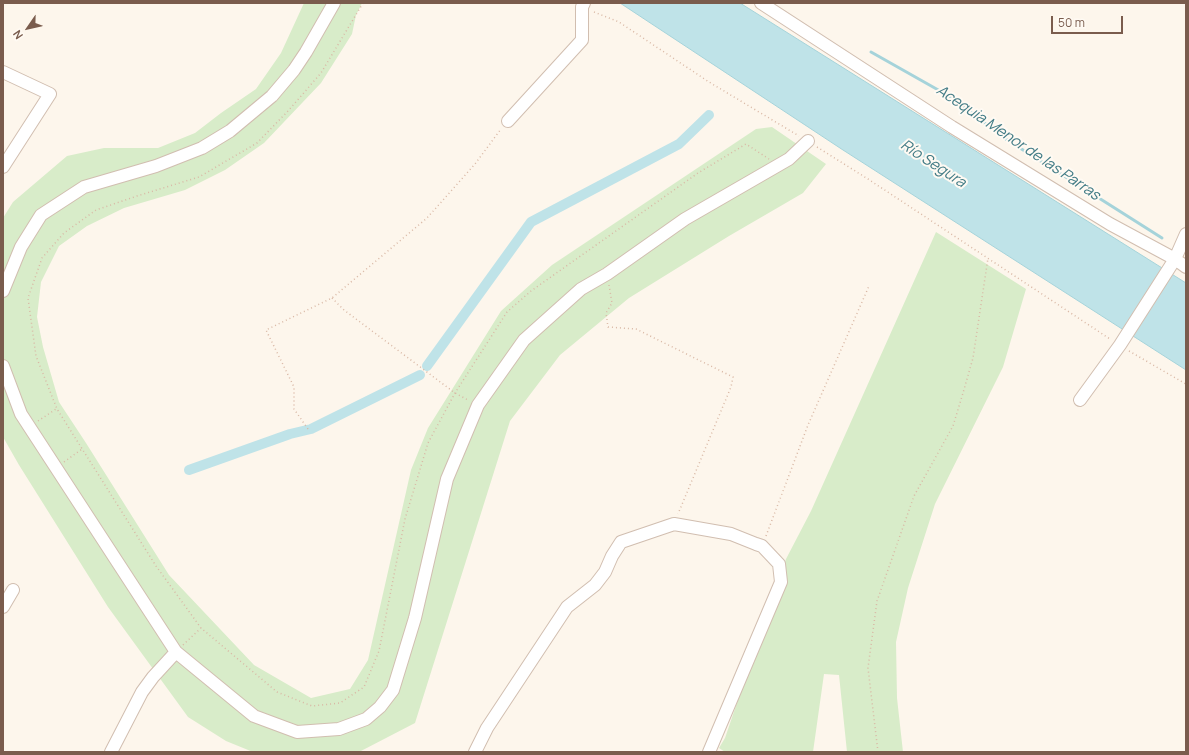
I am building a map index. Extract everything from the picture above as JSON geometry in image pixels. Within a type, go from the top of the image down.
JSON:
[{"type":"street","points":[[3,291],[21,247],[41,215],[84,187],[170,161],[202,148],[230,131],[272,96],[294,70],[334,3]]},
{"type":"street","points":[[761,3],[965,135],[1110,224],[1175,259],[1186,267]]},
{"type":"street","points":[[508,121],[582,40],[583,5]]},
{"type":"street","points":[[3,72],[50,94],[3,167]]},
{"type":"street","points":[[3,366],[21,414],[176,652],[254,716],[297,732],[339,729],[366,719],[380,707],[393,690],[415,618],[446,479],[478,405],[524,340],[581,289],[607,274],[685,219],[789,159],[808,141]]},
{"type":"street","points":[[1080,400],[1120,345],[1175,259],[1186,234]]},
{"type":"street","points":[[475,752],[487,728],[567,607],[595,585],[605,572],[612,556],[621,542],[674,524],[731,534],[762,546],[779,564],[781,582],[710,752]]},
{"type":"street","points":[[3,608],[13,590]]},
{"type":"street","points":[[111,752],[142,692],[153,677],[176,652]]},
{"type":"path","points":[[363,3],[321,73],[288,111],[257,143],[199,177],[96,210],[64,233],[42,258],[28,298],[36,356],[57,409],[156,566],[201,628],[278,692],[312,706],[340,703],[364,688],[379,651],[405,519],[428,444],[455,393],[507,312],[537,286],[698,173],[746,144],[765,155],[777,166]]},
{"type":"path","points":[[583,5],[619,22],[709,82],[868,179],[1120,345],[1186,384]]},
{"type":"path","points":[[308,429],[294,409],[294,387],[266,330],[332,298],[427,218],[475,164],[508,121]]},
{"type":"path","points":[[878,752],[868,668],[878,601],[914,496],[953,426],[962,399],[973,358],[988,258]]},
{"type":"path","points":[[607,274],[612,303],[606,312],[608,327],[636,329],[732,377],[731,387],[674,524]]},
{"type":"path","points":[[762,546],[808,425],[869,286]]},
{"type":"path","points":[[332,298],[344,310],[455,393],[478,405]]},
{"type":"path","points":[[29,427],[57,409]]},
{"type":"path","points":[[56,467],[82,449]]},
{"type":"path","points":[[176,652],[201,628]]},
{"type":"green space","points":[[304,3],[362,3],[356,15],[352,34],[321,83],[264,143],[225,170],[185,190],[124,208],[87,226],[59,246],[41,282],[37,317],[43,347],[59,402],[169,575],[254,665],[311,698],[350,689],[368,660],[411,470],[428,428],[501,311],[552,265],[756,129],[772,127],[826,164],[803,193],[729,236],[629,298],[560,355],[510,421],[415,723],[359,752],[253,752],[226,741],[188,717],[108,607],[3,437],[3,218],[13,202],[67,156],[104,148],[158,148],[195,133],[256,89],[281,53]]},
{"type":"green space","points":[[936,232],[1026,289],[1003,367],[935,504],[908,588],[896,642],[897,698],[903,752],[847,752],[839,675],[824,674],[813,752],[725,752],[719,748],[725,738],[786,559],[811,511]]},
{"type":"water","name":"Río Segura","points":[[620,3],[740,3],[1186,283],[1186,370],[843,150]]},
{"type":"waterway","name":"Acequia Menor de las Parras","points":[[871,52],[956,100],[1001,136],[1162,238]]},
{"type":"waterway","points":[[427,366],[531,222],[679,144],[709,115]]},
{"type":"waterway","points":[[189,470],[290,434],[311,429],[420,375]]}]
